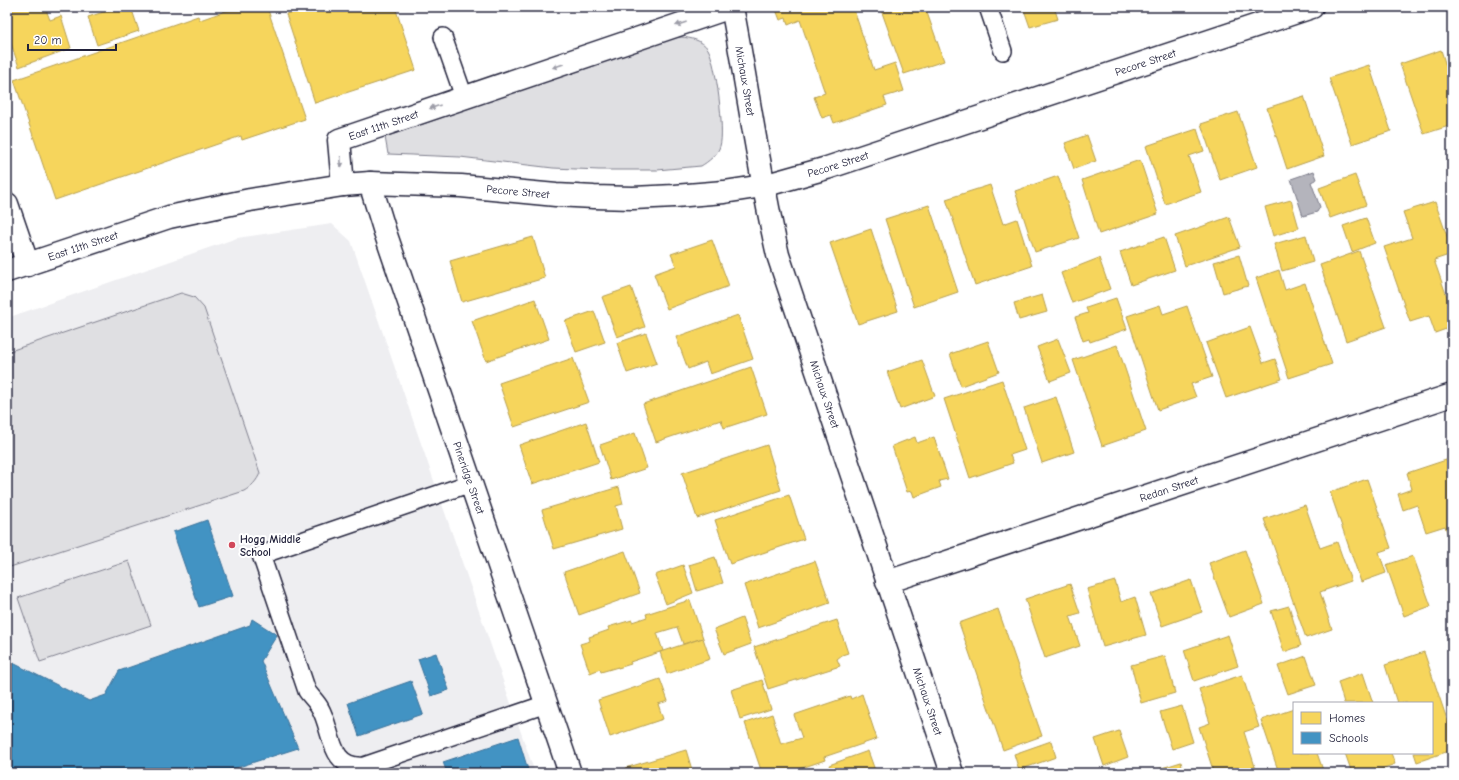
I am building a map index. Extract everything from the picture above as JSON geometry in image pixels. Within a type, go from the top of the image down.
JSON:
[{"type":"street","name":"East 11th Street","points":[[7,272],[169,217],[250,200],[343,186],[339,140],[732,7]]},
{"type":"street","name":"Michaux Street","points":[[732,7],[748,89],[763,186],[778,255],[886,582],[952,773]]},
{"type":"street","name":"Pecore Street","points":[[343,186],[370,183],[462,186],[556,195],[633,198],[710,193],[763,186],[827,168],[1312,7]]},
{"type":"street","name":"Pineridge Street","points":[[370,183],[385,232],[570,773]]},
{"type":"street","points":[[7,204],[28,265]]},
{"type":"street","name":"Redan Street","points":[[886,582],[1452,394]]},
{"type":"lane","points":[[988,7],[1003,51]]},
{"type":"lane","points":[[443,37],[464,97]]},
{"type":"lane","points":[[471,483],[261,555],[307,691],[320,709],[335,753],[347,764],[356,767],[364,766],[546,704]]},
{"type":"shaded area","points":[[681,37],[692,39],[703,43],[706,46],[711,56],[717,82],[721,113],[720,146],[715,155],[701,166],[657,170],[599,170],[553,168],[460,157],[388,154],[385,137],[673,38]]},
{"type":"shaded area","points":[[1314,171],[1317,179],[1311,182],[1320,207],[1317,212],[1303,216],[1291,179]]},
{"type":"shaded area","name":"Hogg Middle School","points":[[332,224],[351,241],[535,773],[7,773],[7,318],[237,238]]},
{"type":"shaded area","points":[[181,293],[194,297],[204,308],[260,473],[257,479],[244,491],[7,568],[7,352]]},
{"type":"shaded area","points":[[129,561],[151,625],[40,662],[18,598]]},
{"type":"building: Homes","points":[[7,7],[45,7],[50,20],[61,16],[71,48],[19,67],[7,32]]},
{"type":"building: Homes","points":[[119,7],[131,7],[139,31],[97,45],[88,17]]},
{"type":"building: Homes","points":[[237,7],[267,7],[305,119],[242,140],[241,136],[55,200],[14,80],[198,16],[200,20]]},
{"type":"building: Homes","points":[[308,7],[334,7],[335,10],[344,7],[395,7],[416,70],[315,103],[286,14]]},
{"type":"building: Homes","points":[[775,7],[853,7],[874,70],[895,63],[904,91],[884,97],[887,105],[834,123],[831,115],[822,118],[814,97],[825,93],[800,20],[788,25],[786,18],[780,20]]},
{"type":"building: Homes","points":[[880,7],[925,7],[944,61],[904,74]]},
{"type":"building: Homes","points":[[1023,7],[1065,7],[1055,10],[1058,19],[1030,27]]},
{"type":"building: Homes","points":[[1441,50],[1452,82],[1452,125],[1424,134],[1400,64]]},
{"type":"building: Homes","points":[[1369,65],[1391,131],[1352,144],[1329,78]]},
{"type":"building: Homes","points":[[1304,96],[1324,156],[1287,169],[1267,108]]},
{"type":"building: Homes","points":[[1238,112],[1257,167],[1220,180],[1201,124]]},
{"type":"building: Homes","points":[[1197,129],[1204,151],[1189,156],[1201,192],[1165,204],[1146,146]]},
{"type":"building: Homes","points":[[1087,135],[1096,161],[1074,169],[1065,143]]},
{"type":"building: Homes","points":[[1140,160],[1158,214],[1099,234],[1082,180]]},
{"type":"building: Homes","points":[[1355,175],[1366,205],[1330,218],[1319,188]]},
{"type":"building: Homes","points":[[1058,176],[1079,238],[1035,252],[1015,191]]},
{"type":"building: Homes","points":[[990,185],[1003,224],[1017,219],[1032,266],[975,285],[946,199]]},
{"type":"building: Homes","points":[[1291,200],[1299,228],[1273,236],[1265,207]]},
{"type":"building: Homes","points":[[1435,202],[1452,250],[1452,254],[1434,260],[1452,311],[1452,327],[1435,333],[1429,316],[1410,322],[1384,247],[1412,238],[1403,212]]},
{"type":"building: Homes","points":[[929,205],[958,292],[914,307],[885,219]]},
{"type":"building: Homes","points":[[1229,217],[1240,247],[1185,266],[1175,236]]},
{"type":"building: Homes","points":[[1366,218],[1375,243],[1352,252],[1343,226]]},
{"type":"building: Homes","points":[[871,229],[898,311],[858,324],[830,243]]},
{"type":"building: Homes","points":[[1306,235],[1313,262],[1282,271],[1274,244]]},
{"type":"building: Homes","points":[[533,237],[545,278],[462,302],[450,261]]},
{"type":"building: Homes","points":[[1164,237],[1175,270],[1131,285],[1120,252]]},
{"type":"building: Homes","points":[[712,240],[729,286],[667,309],[654,274],[676,266],[671,254]]},
{"type":"building: Homes","points":[[1359,251],[1386,327],[1346,341],[1320,265]]},
{"type":"building: Homes","points":[[1239,255],[1248,286],[1223,293],[1214,262]]},
{"type":"building: Homes","points":[[1099,258],[1110,289],[1072,303],[1061,273]]},
{"type":"building: Homes","points":[[1279,270],[1285,290],[1305,283],[1332,364],[1289,378],[1256,278]]},
{"type":"building: Homes","points":[[631,287],[645,327],[617,337],[602,297]]},
{"type":"building: Homes","points":[[1042,295],[1047,312],[1019,320],[1014,303]]},
{"type":"building: Homes","points":[[1116,298],[1127,329],[1090,342],[1089,339],[1083,341],[1075,317],[1088,313],[1086,308]]},
{"type":"building: Homes","points":[[535,299],[549,339],[486,361],[472,321]]},
{"type":"building: Homes","points":[[1160,305],[1163,314],[1187,306],[1212,377],[1191,384],[1196,397],[1158,410],[1127,316]]},
{"type":"building: Homes","points":[[594,311],[605,342],[576,352],[565,321]]},
{"type":"building: Homes","points":[[738,315],[753,359],[710,374],[706,362],[688,369],[676,337]]},
{"type":"building: Homes","points":[[1250,327],[1263,363],[1275,359],[1282,379],[1226,398],[1206,343]]},
{"type":"building: Homes","points":[[646,333],[657,363],[627,373],[617,343]]},
{"type":"building: Homes","points":[[1058,339],[1071,373],[1050,381],[1037,347]]},
{"type":"building: Homes","points":[[988,341],[999,372],[961,386],[950,354]]},
{"type":"building: Homes","points":[[1117,345],[1146,431],[1102,446],[1073,360]]},
{"type":"building: Homes","points":[[573,358],[589,402],[514,427],[499,383]]},
{"type":"building: Homes","points":[[922,360],[935,396],[900,409],[887,372]]},
{"type":"building: Homes","points":[[751,367],[767,414],[724,428],[721,420],[656,442],[643,404]]},
{"type":"building: Homes","points":[[1002,380],[1025,450],[1010,455],[1013,463],[970,478],[944,399]]},
{"type":"building: Homes","points":[[1056,397],[1074,452],[1042,463],[1024,408]]},
{"type":"building: Homes","points":[[586,422],[599,462],[532,484],[519,445]]},
{"type":"building: Homes","points":[[635,433],[647,468],[611,480],[600,445]]},
{"type":"building: Homes","points":[[915,437],[917,443],[934,437],[948,479],[939,481],[941,487],[914,497],[912,491],[907,492],[892,446]]},
{"type":"building: Homes","points":[[767,445],[781,490],[697,518],[682,473]]},
{"type":"building: Homes","points":[[1449,459],[1452,469],[1452,547],[1445,526],[1426,532],[1417,505],[1403,510],[1398,494],[1412,489],[1407,473]]},
{"type":"building: Homes","points":[[1367,479],[1391,548],[1379,552],[1386,573],[1361,582],[1330,492]]},
{"type":"building: Homes","points":[[619,487],[623,504],[616,506],[622,529],[554,549],[542,510]]},
{"type":"building: Homes","points":[[789,495],[804,539],[730,564],[715,520]]},
{"type":"building: Homes","points":[[1305,505],[1320,548],[1337,542],[1351,581],[1320,592],[1332,629],[1306,638],[1264,519]]},
{"type":"building: Homes","points":[[1245,550],[1264,604],[1229,617],[1209,563]]},
{"type":"building: Homes","points":[[625,551],[640,593],[579,615],[564,572]]},
{"type":"building: Homes","points":[[1413,556],[1431,606],[1404,616],[1386,565]]},
{"type":"building: Homes","points":[[715,557],[723,583],[697,591],[689,565]]},
{"type":"building: Homes","points":[[815,561],[830,603],[758,628],[744,585]]},
{"type":"building: Homes","points":[[683,565],[693,593],[666,604],[655,575]]},
{"type":"building: Homes","points":[[1191,580],[1202,612],[1162,626],[1151,594]]},
{"type":"building: Homes","points":[[1115,581],[1121,602],[1135,597],[1146,635],[1103,647],[1087,589]]},
{"type":"building: Homes","points":[[1070,584],[1080,613],[1070,616],[1080,646],[1045,658],[1025,599]]},
{"type":"building: Homes","points":[[690,600],[703,638],[683,644],[677,627],[657,633],[663,651],[630,662],[631,664],[618,668],[601,672],[600,669],[590,673],[580,644],[590,641],[589,637],[609,630],[608,627],[632,620],[632,622],[647,617],[646,614]]},
{"type":"building: Homes","points":[[1289,606],[1301,646],[1284,652],[1271,611]]},
{"type":"building: Homes","points":[[998,609],[1042,736],[1003,750],[959,623]]},
{"type":"building: Homes","points":[[742,618],[751,644],[724,654],[714,629]]},
{"type":"building: Homes","points":[[837,620],[848,653],[837,659],[840,666],[768,689],[754,647]]},
{"type":"building: Homes","points":[[1228,635],[1238,666],[1194,681],[1184,650]]},
{"type":"building: Homes","points":[[703,638],[710,659],[667,674],[660,652]]},
{"type":"building: Homes","points":[[1424,652],[1452,734],[1452,750],[1417,762],[1414,754],[1433,754],[1433,702],[1397,702],[1385,665]]},
{"type":"building: Homes","points":[[1165,656],[1175,693],[1141,703],[1131,665]]},
{"type":"building: Homes","points":[[1306,656],[1316,685],[1288,694],[1278,666]]},
{"type":"building: Homes","points":[[1363,673],[1373,702],[1344,702],[1338,682]]},
{"type":"building: Homes","points":[[1242,675],[1259,727],[1244,732],[1257,773],[1214,773],[1199,727],[1210,723],[1199,689]]},
{"type":"building: Homes","points":[[660,679],[668,701],[658,704],[663,719],[610,737],[598,700]]},
{"type":"building: Homes","points":[[762,680],[771,709],[740,719],[731,690]]},
{"type":"building: Homes","points":[[862,694],[877,739],[824,757],[825,760],[787,773],[762,773],[745,723],[772,714],[781,744],[802,738],[794,715],[850,696],[851,699]]},
{"type":"building: Homes","points":[[1182,706],[1193,742],[1172,749],[1160,712]]},
{"type":"building: Homes","points":[[1293,709],[1293,754],[1317,754],[1324,773],[1279,773],[1261,720]]},
{"type":"building: Homes","points":[[1119,731],[1128,757],[1104,766],[1095,739]]},
{"type":"building: Homes","points":[[1051,741],[1056,757],[1019,770],[1014,754]]},
{"type":"building: Homes","points":[[686,750],[693,773],[627,773],[625,768]]},
{"type":"building: Homes","points":[[868,751],[876,773],[832,773],[829,765]]},
{"type":"building: Homes","points":[[1345,754],[1391,754],[1395,764],[1370,773],[1352,773]]},
{"type":"building: Homes","points":[[1181,762],[1184,773],[1146,773]]},
{"type":"building: Schools","points":[[207,520],[233,596],[199,607],[173,532]]},
{"type":"building: Schools","points":[[252,619],[277,635],[261,661],[298,748],[220,773],[7,773],[7,660],[89,701],[106,695],[119,671],[250,625]]},
{"type":"building: Schools","points":[[436,653],[449,690],[431,696],[418,659]]},
{"type":"building: Schools","points":[[411,681],[423,714],[359,736],[348,703]]},
{"type":"building: Schools","points":[[518,737],[529,773],[447,773],[443,762]]},
{"type":"place","name":"Hogg Middle School","points":[[232,545]]}]
